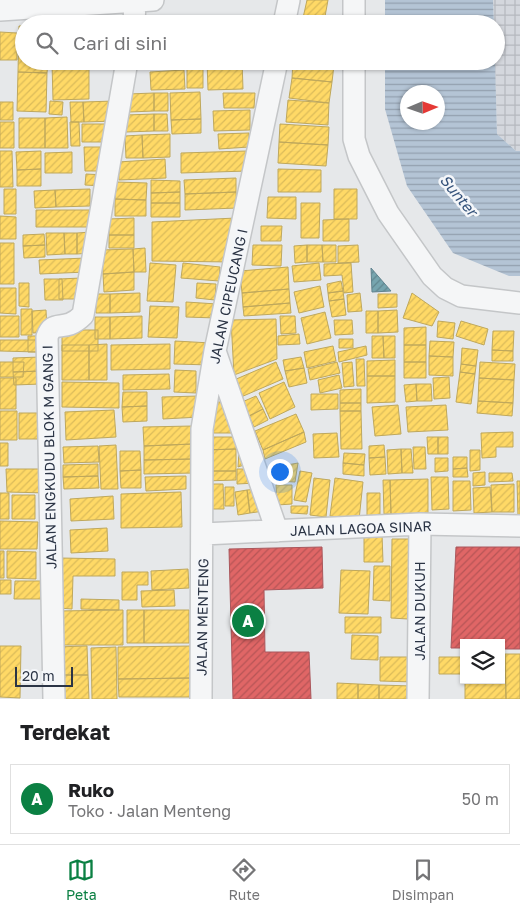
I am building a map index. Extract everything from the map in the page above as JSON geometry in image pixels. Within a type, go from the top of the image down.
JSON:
[{"type":"street","points":[[286,15],[289,0]]},
{"type":"street","points":[[354,0],[354,15]]},
{"type":"street","points":[[0,10],[138,9]]},
{"type":"street","name":"JALAN ENGKUDU BLOK M GANG I","points":[[54,699],[47,338],[50,330],[55,326],[70,324],[83,315],[125,70]]},
{"type":"street","name":"JALAN CIPEUCANG I","points":[[203,534],[202,429],[216,351],[274,70]]},
{"type":"street","points":[[354,70],[354,139],[356,149],[388,212],[432,276],[445,288],[461,296],[520,303]]},
{"type":"street","points":[[216,351],[277,531]]},
{"type":"street","name":"JALAN LAGOA SINAR","points":[[203,534],[420,524],[520,526]]},
{"type":"street","name":"JALAN DUKUH","points":[[418,699],[420,524]]},
{"type":"street","name":"JALAN MENTENG","points":[[201,699],[203,534]]},
{"type":"shaded area","points":[[493,0],[520,0],[520,151],[516,151],[497,134],[495,70],[505,70],[505,15],[494,15]]},
{"type":"water","points":[[385,0],[493,0],[494,15],[385,15]]},
{"type":"water","name":"Sunter","points":[[385,70],[495,70],[497,134],[516,151],[520,151],[520,276],[509,276],[453,253],[407,186],[385,109]]},
{"type":"building: Hunian","points":[[307,0],[328,0],[325,15],[304,15]]},
{"type":"building: Hunian","points":[[0,32],[15,33],[15,60],[0,60]]},
{"type":"building: Hunian","points":[[18,70],[47,70],[47,73],[18,72]]},
{"type":"building: Hunian","points":[[52,70],[89,70],[89,99],[53,100]]},
{"type":"building: Hunian","points":[[184,70],[185,89],[151,90],[150,72]]},
{"type":"building: Hunian","points":[[187,70],[203,70],[203,88],[187,88]]},
{"type":"building: Hunian","points":[[207,70],[242,70],[243,89],[208,90]]},
{"type":"building: Hunian","points":[[292,70],[333,70],[332,82],[292,78]]},
{"type":"building: Hunian","points":[[18,72],[47,73],[46,112],[17,111]]},
{"type":"building: Hunian","points":[[292,78],[332,82],[329,103],[289,98]]},
{"type":"building: Hunian","points":[[200,92],[201,119],[171,120],[170,93]]},
{"type":"building: Hunian","points":[[154,93],[154,111],[129,112],[128,94]]},
{"type":"building: Hunian","points":[[154,93],[168,93],[168,111],[154,111]]},
{"type":"building: Hunian","points":[[223,93],[255,93],[254,108],[224,108]]},
{"type":"building: Hunian","points":[[288,100],[329,103],[328,125],[286,122]]},
{"type":"building: Hunian","points":[[50,101],[63,102],[62,115],[49,114]]},
{"type":"building: Hunian","points":[[115,101],[116,121],[84,122],[83,102]]},
{"type":"building: Hunian","points":[[0,102],[13,102],[13,120],[0,120]]},
{"type":"building: Hunian","points":[[70,102],[83,102],[84,122],[71,122]]},
{"type":"building: Hunian","points":[[250,110],[250,130],[214,131],[213,111]]},
{"type":"building: Hunian","points":[[154,114],[154,131],[126,132],[126,115]]},
{"type":"building: Hunian","points":[[154,114],[167,114],[168,131],[154,131]]},
{"type":"building: Hunian","points":[[67,117],[68,148],[45,148],[45,118]]},
{"type":"building: Hunian","points":[[19,118],[45,118],[45,148],[19,148]]},
{"type":"building: Hunian","points":[[201,119],[201,133],[172,134],[171,120]]},
{"type":"building: Hunian","points":[[0,122],[14,122],[14,148],[0,148]]},
{"type":"building: Hunian","points":[[70,122],[79,122],[80,146],[71,146]]},
{"type":"building: Hunian","points":[[82,124],[111,124],[111,142],[82,142]]},
{"type":"building: Hunian","points":[[280,124],[329,127],[328,145],[279,142]]},
{"type":"building: Hunian","points":[[249,133],[249,147],[219,149],[218,134]]},
{"type":"building: Hunian","points":[[170,134],[170,157],[143,158],[142,135]]},
{"type":"building: Hunian","points":[[142,135],[143,158],[126,158],[125,136]]},
{"type":"building: Hunian","points":[[279,142],[328,145],[326,166],[278,163]]},
{"type":"building: Hunian","points":[[84,147],[107,147],[107,171],[85,171]]},
{"type":"building: Hunian","points":[[0,151],[12,151],[13,187],[0,187]]},
{"type":"building: Hunian","points":[[41,151],[41,169],[17,170],[16,152]]},
{"type":"building: Hunian","points":[[247,151],[248,171],[181,173],[181,153]]},
{"type":"building: Hunian","points":[[72,152],[72,173],[45,173],[45,153]]},
{"type":"building: Hunian","points":[[165,159],[166,178],[119,180],[118,162]]},
{"type":"building: Hunian","points":[[41,169],[41,186],[17,186],[17,170]]},
{"type":"building: Hunian","points":[[278,169],[321,170],[321,192],[278,192]]},
{"type":"building: Hunian","points":[[86,174],[104,175],[103,186],[85,185]]},
{"type":"building: Hunian","points":[[236,178],[236,192],[185,194],[184,180]]},
{"type":"building: Hunian","points":[[151,180],[180,181],[180,192],[151,193]]},
{"type":"building: Hunian","points":[[116,182],[147,183],[146,200],[115,199]]},
{"type":"building: Hunian","points":[[4,189],[16,189],[16,214],[4,214]]},
{"type":"building: Hunian","points":[[90,189],[90,206],[56,207],[55,190]]},
{"type":"building: Hunian","points":[[334,189],[357,189],[357,219],[334,219]]},
{"type":"building: Hunian","points":[[55,190],[56,207],[35,208],[34,191]]},
{"type":"building: Hunian","points":[[180,192],[180,203],[151,203],[151,193]]},
{"type":"building: Hunian","points":[[236,192],[237,208],[185,210],[185,194]]},
{"type":"building: Hunian","points":[[268,197],[296,197],[296,219],[267,218]]},
{"type":"building: Hunian","points":[[115,199],[146,200],[146,216],[115,216]]},
{"type":"building: Hunian","points":[[151,203],[180,203],[180,217],[151,217]]},
{"type":"building: Hunian","points":[[301,203],[320,203],[319,238],[301,238]]},
{"type":"building: Hunian","points":[[36,210],[96,210],[96,227],[36,227]]},
{"type":"building: Hunian","points":[[0,216],[16,217],[16,239],[0,239]]},
{"type":"building: Hunian","points":[[134,218],[134,235],[109,235],[109,219]]},
{"type":"building: Hunian","points":[[236,218],[232,262],[152,261],[152,222]]},
{"type":"building: Hunian","points":[[349,219],[349,241],[323,241],[323,220]]},
{"type":"building: Hunian","points":[[261,226],[282,226],[281,241],[261,241]]},
{"type":"building: Hunian","points":[[91,232],[91,253],[77,254],[77,233]]},
{"type":"building: Hunian","points":[[46,233],[64,233],[65,254],[47,255]]},
{"type":"building: Hunian","points":[[64,233],[77,233],[77,254],[65,254]]},
{"type":"building: Hunian","points":[[44,234],[45,245],[23,246],[23,235]]},
{"type":"building: Hunian","points":[[109,235],[134,235],[134,248],[109,248]]},
{"type":"building: Hunian","points":[[0,243],[14,243],[14,284],[0,284]]},
{"type":"building: Hunian","points":[[45,245],[45,257],[24,258],[23,246]]},
{"type":"building: Hunian","points":[[253,245],[282,245],[281,266],[252,265]]},
{"type":"building: Hunian","points":[[307,245],[307,262],[295,263],[294,246]]},
{"type":"building: Hunian","points":[[307,245],[322,245],[323,262],[307,262]]},
{"type":"building: Hunian","points":[[322,245],[336,245],[336,262],[323,262]]},
{"type":"building: Hunian","points":[[358,245],[359,262],[338,263],[338,246]]},
{"type":"building: Hunian","points":[[145,248],[146,272],[134,272],[133,249]]},
{"type":"building: Hunian","points":[[133,249],[134,272],[103,274],[102,250]]},
{"type":"building: Hunian","points":[[86,258],[86,272],[40,274],[39,260]]},
{"type":"building: Hunian","points":[[150,263],[176,265],[173,302],[147,301]]},
{"type":"building: Hunian","points":[[183,263],[220,267],[219,281],[181,278]]},
{"type":"building: Hunian","points":[[319,263],[321,280],[294,282],[292,266]]},
{"type":"building: Hunian","points":[[351,263],[353,292],[344,293],[342,275],[324,276],[324,264]]},
{"type":"building: Hunian","points":[[288,267],[289,289],[242,293],[240,271]]},
{"type":"building: Hunian","points":[[134,272],[134,290],[104,292],[103,274]]},
{"type":"building: Hunian","points":[[81,278],[81,299],[59,299],[59,279]]},
{"type":"building: Hunian","points":[[44,279],[62,279],[63,300],[45,300]]},
{"type":"building: Hunian","points":[[341,281],[343,291],[328,293],[327,284]]},
{"type":"building: Hunian","points":[[19,283],[29,283],[29,307],[19,306]]},
{"type":"building: Hunian","points":[[197,283],[216,284],[215,300],[196,298]]},
{"type":"building: Hunian","points":[[320,286],[324,307],[299,313],[294,292]]},
{"type":"building: Hunian","points":[[0,288],[16,288],[16,314],[0,313]]},
{"type":"building: Hunian","points":[[289,289],[290,303],[243,307],[242,293]]},
{"type":"building: Hunian","points":[[343,291],[344,299],[329,301],[328,293]]},
{"type":"building: Hunian","points":[[140,293],[140,312],[110,313],[110,294]]},
{"type":"building: Hunian","points":[[360,293],[362,311],[348,312],[347,295]]},
{"type":"building: Hunian","points":[[412,293],[439,312],[432,326],[403,318]]},
{"type":"building: Hunian","points":[[95,294],[110,294],[110,313],[96,313]]},
{"type":"building: Hunian","points":[[378,294],[397,294],[397,307],[378,308]]},
{"type":"building: Hunian","points":[[344,299],[346,315],[332,317],[329,301]]},
{"type":"building: Hunian","points":[[186,302],[217,304],[216,318],[186,317]]},
{"type":"building: Hunian","points":[[290,303],[291,313],[244,316],[243,307]]},
{"type":"building: Hunian","points":[[150,306],[179,307],[177,338],[148,337]]},
{"type":"building: Hunian","points":[[21,309],[32,309],[32,335],[21,335]]},
{"type":"building: Hunian","points":[[46,310],[47,332],[33,333],[32,311]]},
{"type":"building: Hunian","points":[[397,310],[398,332],[378,333],[378,311]]},
{"type":"building: Hunian","points":[[366,311],[378,311],[378,333],[366,333]]},
{"type":"building: Hunian","points":[[325,312],[331,338],[307,344],[301,318]]},
{"type":"building: Hunian","points":[[0,316],[19,316],[19,337],[0,337]]},
{"type":"building: Hunian","points":[[142,316],[142,338],[110,339],[110,317]]},
{"type":"building: Hunian","points":[[280,316],[295,316],[296,333],[281,334]]},
{"type":"building: Hunian","points":[[95,317],[110,317],[110,339],[95,339]]},
{"type":"building: Hunian","points":[[276,319],[277,359],[234,375],[231,320]]},
{"type":"building: Hunian","points":[[334,320],[352,320],[353,334],[335,335]]},
{"type":"building: Hunian","points":[[438,321],[455,323],[453,339],[437,337]]},
{"type":"building: Hunian","points":[[461,321],[488,329],[484,345],[456,336]]},
{"type":"building: Hunian","points":[[426,327],[426,345],[404,345],[404,328]]},
{"type":"building: Hunian","points":[[62,330],[98,330],[98,351],[62,351]]},
{"type":"building: Hunian","points":[[493,331],[514,331],[513,351],[492,350]]},
{"type":"building: Hunian","points":[[299,334],[300,344],[278,345],[278,336]]},
{"type":"building: Hunian","points":[[28,336],[39,336],[39,352],[28,352]]},
{"type":"building: Hunian","points":[[372,336],[383,336],[384,358],[372,358]]},
{"type":"building: Hunian","points":[[383,336],[395,336],[395,358],[384,358]]},
{"type":"building: Hunian","points":[[339,339],[353,339],[353,348],[339,348]]},
{"type":"building: Hunian","points":[[0,340],[39,340],[38,352],[0,351]]},
{"type":"building: Hunian","points":[[175,341],[211,343],[211,365],[174,364]]},
{"type":"building: Hunian","points":[[430,341],[454,342],[453,357],[429,356]]},
{"type":"building: Hunian","points":[[107,344],[107,380],[89,380],[89,345]]},
{"type":"building: Hunian","points":[[170,344],[170,369],[111,370],[111,345]]},
{"type":"building: Hunian","points":[[62,345],[89,345],[89,380],[62,380]]},
{"type":"building: Hunian","points":[[404,345],[426,345],[426,362],[404,362]]},
{"type":"building: Hunian","points":[[333,346],[336,361],[307,368],[304,352]]},
{"type":"building: Hunian","points":[[366,346],[367,355],[339,362],[338,352]]},
{"type":"building: Hunian","points":[[462,348],[478,350],[476,366],[461,364]]},
{"type":"building: Hunian","points":[[492,350],[513,351],[513,361],[492,361]]},
{"type":"building: Hunian","points":[[429,356],[453,357],[453,376],[429,375]]},
{"type":"building: Hunian","points":[[40,357],[41,371],[13,372],[13,358]]},
{"type":"building: Hunian","points":[[301,357],[304,368],[285,371],[283,360]]},
{"type":"building: Hunian","points":[[356,359],[364,359],[365,386],[357,386]]},
{"type":"building: Hunian","points":[[395,360],[395,376],[367,376],[367,361]]},
{"type":"building: Hunian","points":[[0,362],[24,362],[23,377],[0,377]]},
{"type":"building: Hunian","points":[[276,362],[283,379],[241,397],[234,380]]},
{"type":"building: Hunian","points":[[337,362],[340,373],[310,380],[308,369]]},
{"type":"building: Hunian","points":[[352,362],[354,386],[344,387],[342,363]]},
{"type":"building: Hunian","points":[[404,362],[426,362],[426,378],[404,378]]},
{"type":"building: Hunian","points":[[480,362],[515,364],[514,380],[479,378]]},
{"type":"building: Hunian","points":[[461,364],[476,366],[475,374],[460,372]]},
{"type":"building: Hunian","points":[[304,368],[307,383],[289,387],[285,371]]},
{"type":"building: Hunian","points":[[175,370],[196,371],[196,393],[174,392]]},
{"type":"building: Hunian","points":[[41,371],[41,384],[14,385],[13,372]]},
{"type":"building: Hunian","points":[[460,372],[475,374],[471,404],[456,402]]},
{"type":"building: Hunian","points":[[169,374],[170,389],[123,390],[123,375]]},
{"type":"building: Hunian","points":[[339,375],[342,388],[320,393],[318,380]]},
{"type":"building: Hunian","points":[[367,376],[395,376],[395,402],[367,403]]},
{"type":"building: Hunian","points":[[449,377],[450,398],[434,399],[433,378]]},
{"type":"building: Hunian","points":[[0,378],[16,378],[16,409],[0,409]]},
{"type":"building: Hunian","points":[[479,378],[514,380],[513,403],[478,401]]},
{"type":"building: Hunian","points":[[62,382],[119,383],[119,408],[62,407]]},
{"type":"building: Hunian","points":[[284,382],[295,407],[270,419],[259,393]]},
{"type":"building: Hunian","points":[[416,384],[417,401],[406,402],[404,385]]},
{"type":"building: Hunian","points":[[416,384],[431,384],[432,401],[417,401]]},
{"type":"building: Hunian","points":[[361,389],[361,403],[340,403],[340,390]]},
{"type":"building: Hunian","points":[[123,392],[147,392],[147,406],[122,407]]},
{"type":"building: Hunian","points":[[311,394],[338,394],[338,409],[311,410]]},
{"type":"building: Hunian","points":[[199,396],[200,417],[163,419],[162,397]]},
{"type":"building: Hunian","points":[[256,396],[263,409],[249,416],[242,402]]},
{"type":"building: Hunian","points":[[478,401],[513,403],[512,416],[477,413]]},
{"type":"building: Hunian","points":[[208,402],[233,402],[233,433],[208,433]]},
{"type":"building: Hunian","points":[[340,403],[361,403],[361,411],[340,411]]},
{"type":"building: Hunian","points":[[398,405],[401,434],[375,436],[372,407]]},
{"type":"building: Hunian","points":[[446,405],[448,430],[408,432],[406,407]]},
{"type":"building: Hunian","points":[[147,406],[147,421],[123,422],[122,407]]},
{"type":"building: Hunian","points":[[263,409],[268,420],[254,427],[249,416]]},
{"type":"building: Hunian","points":[[114,410],[116,437],[66,440],[65,412]]},
{"type":"building: Hunian","points":[[0,411],[17,411],[17,440],[0,440]]},
{"type":"building: Hunian","points":[[340,411],[361,411],[362,449],[341,449]]},
{"type":"building: Hunian","points":[[19,413],[45,413],[45,439],[19,439]]},
{"type":"building: Hunian","points":[[296,414],[304,432],[263,450],[255,431]]},
{"type":"building: Hunian","points":[[193,426],[193,444],[144,446],[143,427]]},
{"type":"building: Hunian","points":[[304,432],[306,442],[265,459],[263,450]]},
{"type":"building: Hunian","points":[[513,432],[513,447],[496,447],[496,457],[482,458],[481,433]]},
{"type":"building: Hunian","points":[[337,433],[339,457],[314,458],[313,434]]},
{"type":"building: Hunian","points":[[204,437],[238,437],[253,462],[238,467],[239,452],[236,449],[204,450]]},
{"type":"building: Hunian","points":[[427,437],[438,437],[438,454],[428,454]]},
{"type":"building: Hunian","points":[[438,437],[448,437],[448,454],[438,454]]},
{"type":"building: Hunian","points":[[0,443],[8,443],[8,466],[0,466]]},
{"type":"building: Hunian","points":[[193,444],[194,459],[144,460],[144,446]]},
{"type":"building: Hunian","points":[[116,445],[118,489],[101,489],[99,446]]},
{"type":"building: Hunian","points":[[384,445],[385,457],[369,458],[369,446]]},
{"type":"building: Hunian","points":[[98,446],[99,462],[64,463],[63,447]]},
{"type":"building: Hunian","points":[[413,447],[425,447],[426,469],[414,469]]},
{"type":"building: Hunian","points":[[236,449],[236,471],[204,471],[204,450]]},
{"type":"building: Hunian","points":[[401,449],[402,473],[388,474],[387,450]]},
{"type":"building: Hunian","points":[[401,449],[411,449],[413,473],[402,473]]},
{"type":"building: Hunian","points":[[470,450],[480,450],[480,470],[470,471]]},
{"type":"building: Hunian","points":[[120,451],[140,451],[141,470],[120,471]]},
{"type":"building: Hunian","points":[[344,453],[365,454],[364,465],[343,463]]},
{"type":"building: Hunian","points":[[385,457],[386,474],[370,475],[369,458]]},
{"type":"building: Hunian","points":[[453,457],[467,457],[467,468],[453,469]]},
{"type":"building: Hunian","points":[[435,458],[448,458],[448,471],[435,472]]},
{"type":"building: Hunian","points":[[194,459],[194,473],[144,474],[144,460]]},
{"type":"building: Hunian","points":[[298,463],[295,482],[275,481],[270,468]]},
{"type":"building: Hunian","points":[[343,463],[364,465],[364,476],[343,474]]},
{"type":"building: Hunian","points":[[98,464],[98,476],[63,477],[63,465]]},
{"type":"building: Hunian","points":[[467,468],[468,477],[453,477],[453,469]]},
{"type":"building: Hunian","points":[[6,469],[48,469],[48,493],[7,492]]},
{"type":"building: Hunian","points":[[237,469],[256,469],[256,483],[237,484]]},
{"type":"building: Hunian","points":[[141,470],[141,488],[121,488],[120,471]]},
{"type":"building: Hunian","points":[[204,471],[236,471],[236,480],[204,481]]},
{"type":"building: Hunian","points":[[300,471],[312,473],[306,502],[294,500]]},
{"type":"building: Hunian","points":[[485,472],[485,485],[473,486],[473,473]]},
{"type":"building: Hunian","points":[[489,473],[512,473],[513,481],[489,482]]},
{"type":"building: Hunian","points":[[98,476],[99,488],[64,489],[63,477]]},
{"type":"building: Hunian","points":[[186,476],[186,489],[146,491],[145,477]]},
{"type":"building: Hunian","points":[[431,477],[448,477],[449,509],[432,510]]},
{"type":"building: Hunian","points":[[314,478],[330,480],[326,517],[310,515]]},
{"type":"building: Hunian","points":[[335,478],[363,482],[359,520],[330,516]]},
{"type":"building: Hunian","points":[[428,479],[428,513],[391,514],[390,480]]},
{"type":"building: Hunian","points":[[383,480],[390,480],[391,514],[384,514]]},
{"type":"building: Hunian","points":[[453,481],[470,481],[471,510],[453,511]]},
{"type":"building: Hunian","points":[[517,481],[520,481],[520,517],[518,517]]},
{"type":"building: Hunian","points":[[211,484],[223,484],[224,509],[212,509]]},
{"type":"building: Hunian","points":[[514,484],[514,512],[492,512],[491,485]]},
{"type":"building: Hunian","points":[[276,485],[292,485],[292,504],[277,505]]},
{"type":"building: Hunian","points":[[225,487],[234,487],[234,506],[225,506]]},
{"type":"building: Hunian","points":[[490,487],[492,512],[474,513],[473,488]]},
{"type":"building: Hunian","points":[[261,489],[264,511],[250,513],[247,490]]},
{"type":"building: Hunian","points":[[247,490],[250,513],[238,515],[235,492]]},
{"type":"building: Hunian","points":[[181,492],[182,527],[121,528],[121,494]]},
{"type":"building: Hunian","points":[[0,493],[9,493],[9,519],[0,519]]},
{"type":"building: Hunian","points":[[367,493],[380,493],[380,515],[367,516]]},
{"type":"building: Hunian","points":[[12,495],[35,495],[35,519],[12,519]]},
{"type":"building: Hunian","points":[[113,496],[114,519],[71,521],[70,499]]},
{"type":"building: Hunian","points":[[291,506],[308,506],[307,514],[291,513]]},
{"type":"building: Hunian","points":[[0,521],[38,522],[37,549],[0,549]]},
{"type":"building: Hunian","points":[[107,528],[108,551],[71,553],[70,530]]},
{"type":"building: Hunian","points":[[364,534],[382,534],[383,562],[364,562]]},
{"type":"building: Hunian","points":[[392,539],[409,539],[408,619],[391,618]]},
{"type":"building: Hunian","points":[[0,551],[4,551],[4,578],[0,578]]},
{"type":"building: Hunian","points":[[7,551],[36,552],[36,579],[7,578]]},
{"type":"building: Hunian","points":[[60,558],[115,559],[115,576],[73,576],[72,609],[59,608]]},
{"type":"building: Hunian","points":[[374,566],[390,566],[390,601],[373,600]]},
{"type":"building: Hunian","points":[[188,569],[189,588],[152,590],[151,571]]},
{"type":"building: Hunian","points":[[341,570],[370,571],[368,614],[339,613]]},
{"type":"building: Hunian","points":[[122,572],[148,572],[148,585],[137,585],[137,600],[122,600]]},
{"type":"building: Hunian","points":[[0,580],[11,580],[11,594],[0,594]]},
{"type":"building: Hunian","points":[[15,581],[49,581],[48,599],[14,599]]},
{"type":"building: Hunian","points":[[174,590],[175,606],[142,607],[141,591]]},
{"type":"building: Hunian","points":[[81,599],[119,600],[119,610],[81,609]]},
{"type":"building: Hunian","points":[[123,610],[123,645],[58,645],[58,611]]},
{"type":"building: Hunian","points":[[127,610],[144,610],[144,643],[127,643]]},
{"type":"building: Hunian","points":[[144,610],[189,610],[189,643],[144,643]]},
{"type":"building: Hunian","points":[[345,617],[381,617],[381,633],[345,633]]},
{"type":"building: Hunian","points":[[352,635],[378,636],[378,660],[351,659]]},
{"type":"building: Hunian","points":[[0,646],[21,646],[20,698],[0,697]]},
{"type":"building: Hunian","points":[[87,646],[88,675],[55,675],[55,647]]},
{"type":"building: Hunian","points":[[191,646],[192,678],[118,679],[118,647]]},
{"type":"building: Hunian","points":[[116,647],[117,699],[92,699],[91,648]]},
{"type":"building: Hunian","points":[[505,654],[506,699],[465,699],[465,684],[505,684]]},
{"type":"building: Hunian","points":[[505,654],[520,654],[520,699],[506,699]]},
{"type":"building: Hunian","points":[[380,657],[415,657],[415,682],[380,681]]},
{"type":"building: Hunian","points":[[439,657],[460,657],[460,674],[439,674]]},
{"type":"building: Hunian","points":[[55,675],[88,675],[89,699],[56,699]]},
{"type":"building: Hunian","points":[[192,678],[192,697],[119,697],[118,679]]},
{"type":"building: Hunian","points":[[337,683],[358,684],[358,699],[337,699]]},
{"type":"building: Hunian","points":[[358,684],[379,685],[379,699],[358,699]]},
{"type":"building: Hunian","points":[[379,685],[412,686],[411,699],[379,699]]},
{"type":"building: Toko","points":[[322,547],[323,588],[264,590],[265,652],[309,652],[311,699],[233,699],[229,549]]},
{"type":"building: Toko","points":[[456,547],[520,547],[520,649],[505,649],[505,639],[460,639],[460,648],[451,648]]},
{"type":"building: Publik","points":[[371,268],[391,291],[372,292]]},
{"type":"place","name":"Ruko","points":[[248,621]]}]
